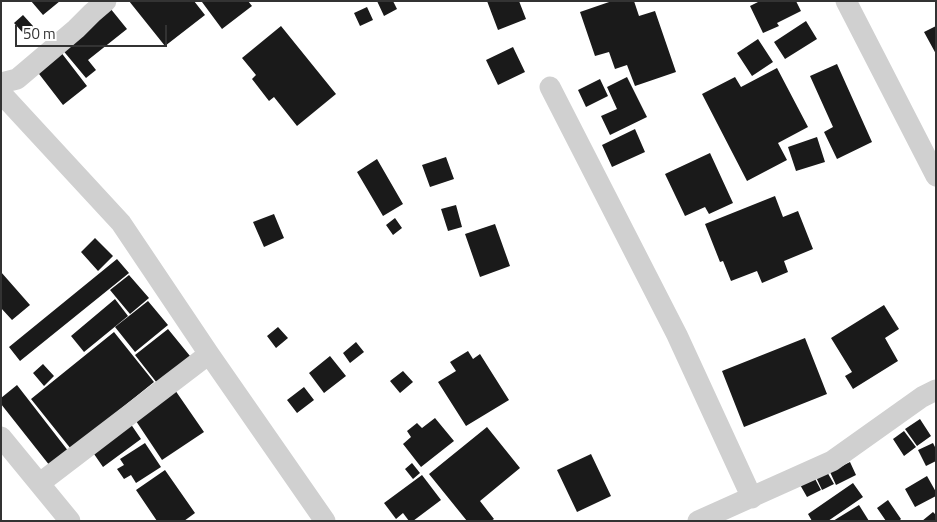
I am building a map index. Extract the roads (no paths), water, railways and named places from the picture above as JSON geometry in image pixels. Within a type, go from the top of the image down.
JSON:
[{"type":"street","points":[[1,83],[17,79],[106,1]]},
{"type":"street","points":[[846,1],[936,176]]},
{"type":"street","points":[[550,87],[677,335],[752,498]]},
{"type":"street","points":[[1,92],[121,223],[324,521]]},
{"type":"street","points":[[40,483],[209,354]]},
{"type":"street","points":[[698,521],[832,462],[922,396],[936,390]]},
{"type":"street","points":[[1,437],[70,521]]}]
